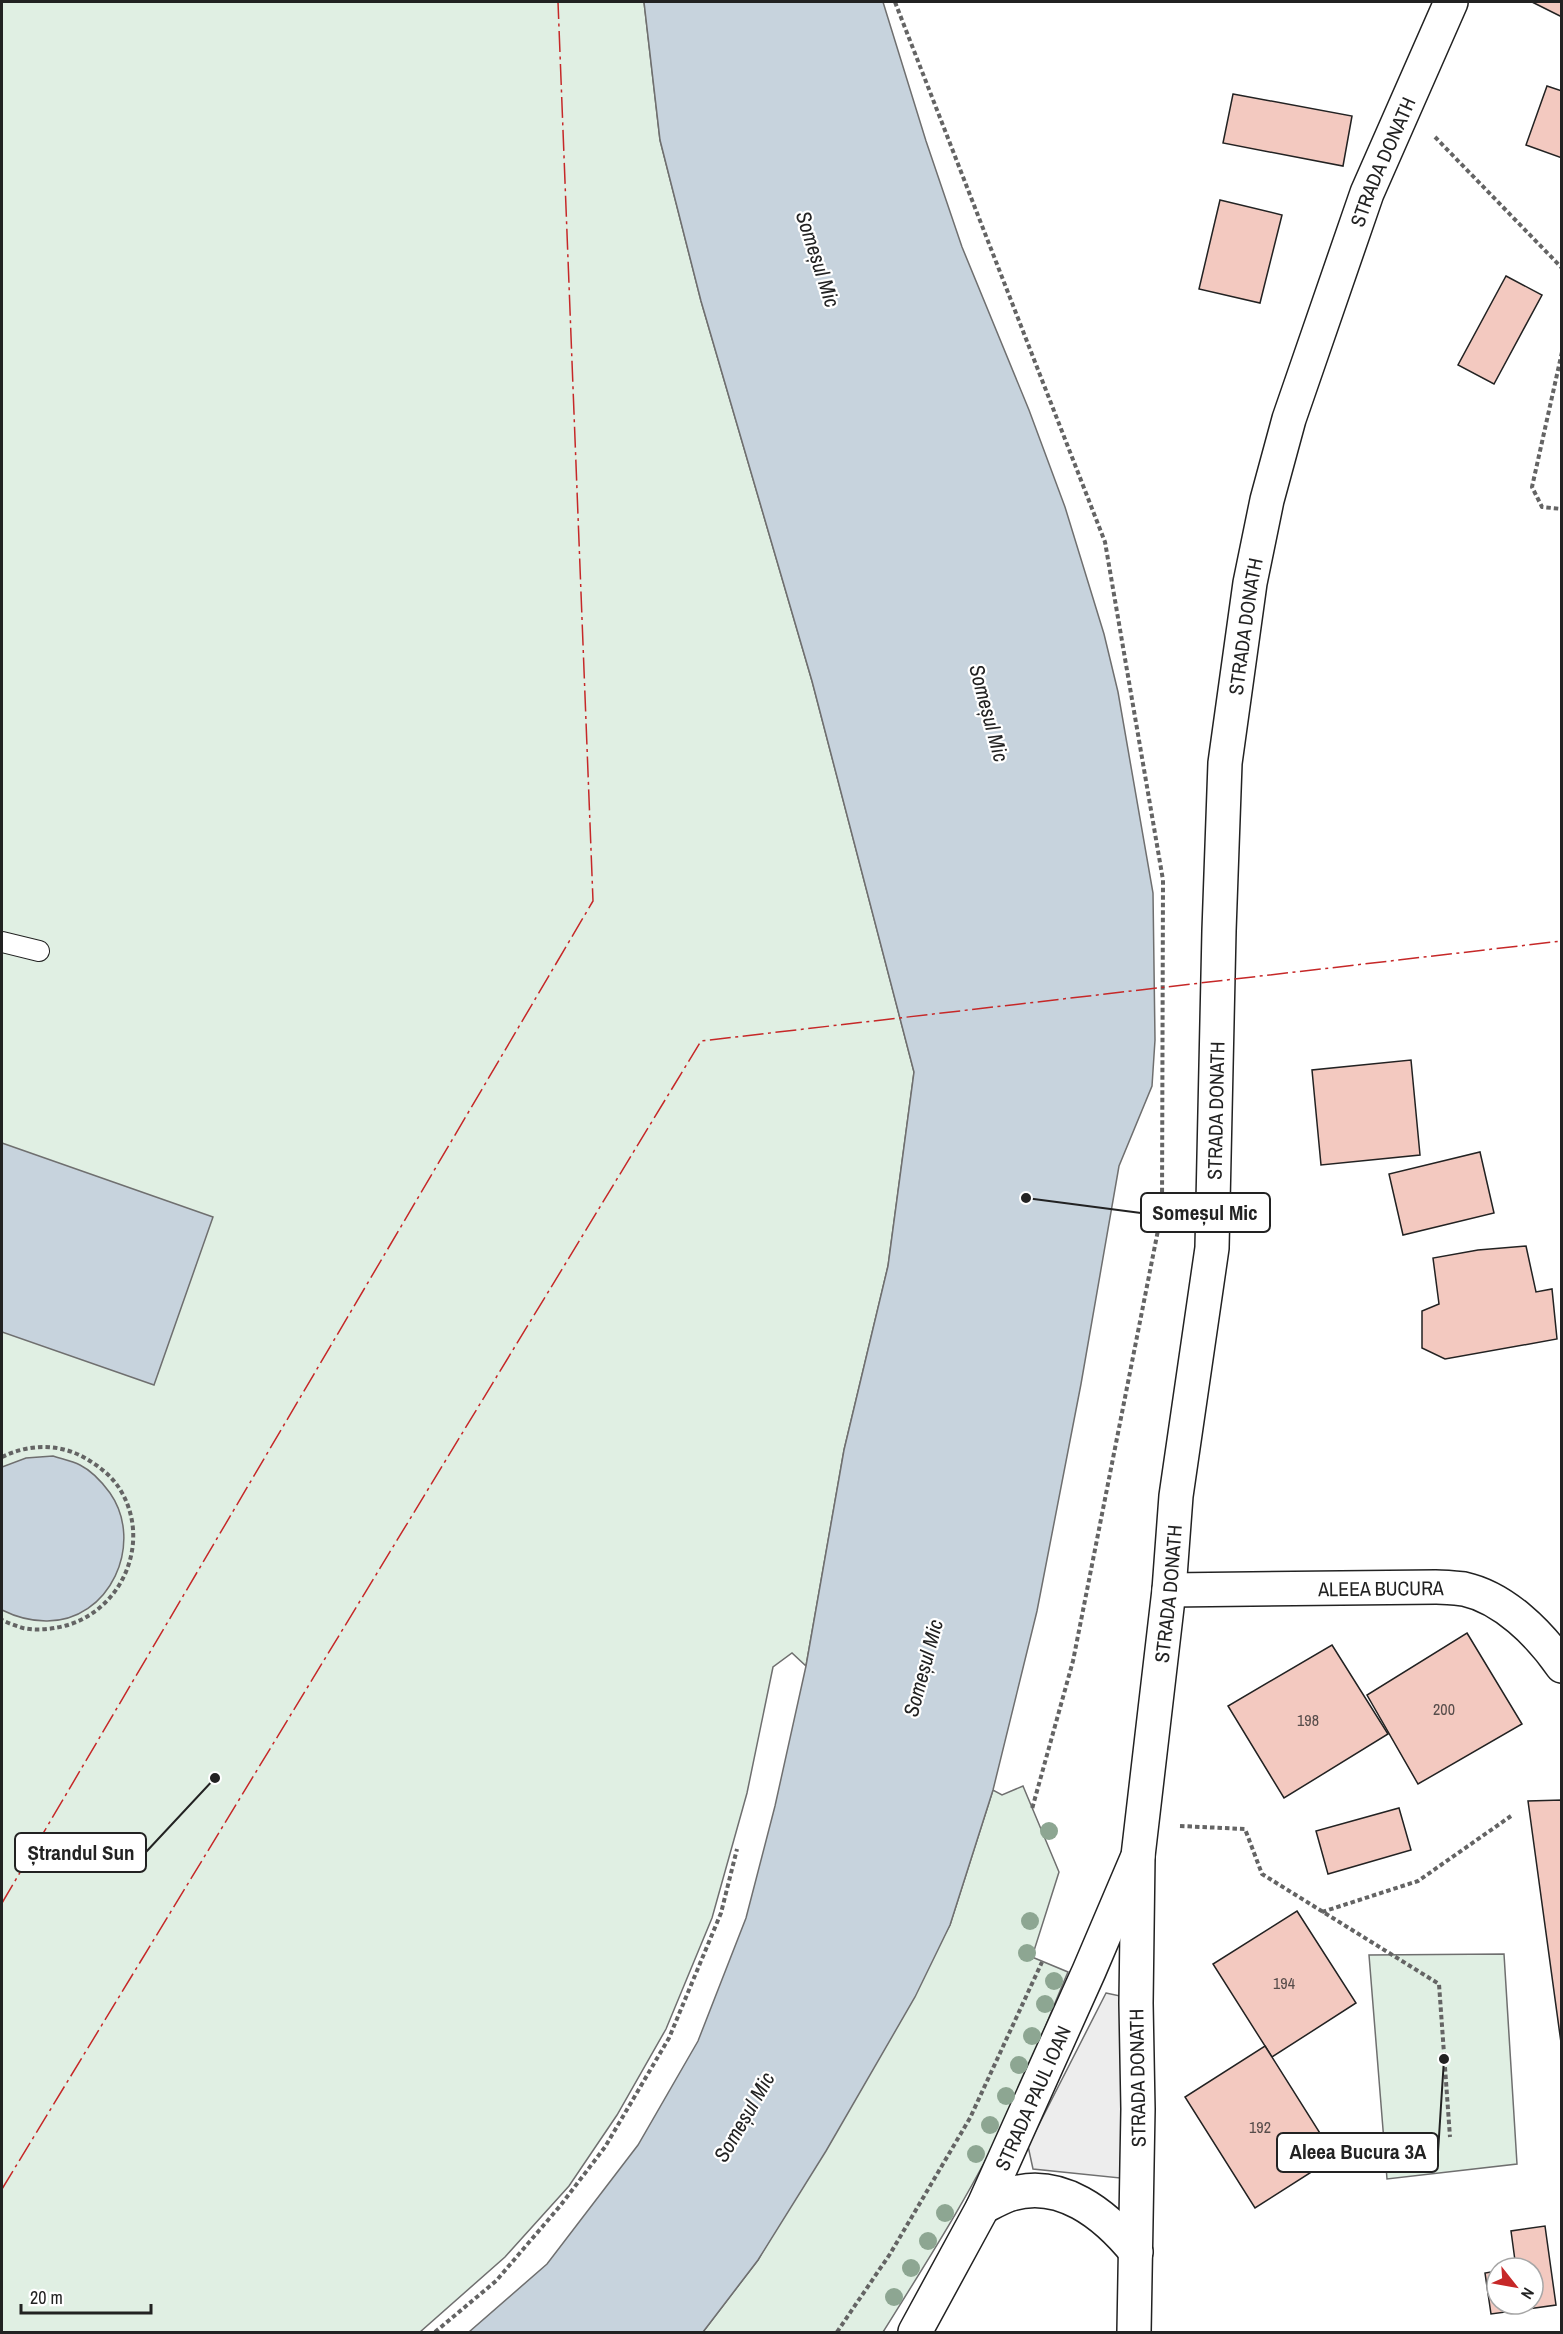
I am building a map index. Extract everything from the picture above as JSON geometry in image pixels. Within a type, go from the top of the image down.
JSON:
[{"type":"street","name":"STRADA DONATH","points":[[1134,2332],[1139,1840],[1169,1590],[1176,1496],[1212,1248],[1225,762],[1250,583],[1267,500],[1289,419],[1367,194],[1451,2]]},
{"type":"street","name":"ALEEA BUCURA","points":[[1169,1590],[1436,1587],[1465,1590],[1492,1601],[1518,1617],[1546,1643],[1562,1666]]},
{"type":"street","name":"STRADA PAUL IOAN","points":[[915,2332],[983,2207],[1089,1971],[1139,1840]]},
{"type":"street","points":[[983,2207],[1008,2195],[1028,2191],[1045,2191],[1061,2195],[1082,2203],[1101,2216],[1119,2231],[1136,2252]]},
{"type":"lane","points":[[2,942],[39,951]]},
{"type":"path","points":[[895,2],[1105,542],[1163,880],[1162,1210],[1073,1661],[1032,1809]]},
{"type":"path","points":[[1405,107],[1562,268]]},
{"type":"path","points":[[1562,352],[1532,487],[1542,507],[1562,509]]},
{"type":"path","points":[[2,1457],[15,1450],[45,1446],[75,1452],[102,1468],[121,1491],[132,1519],[133,1549],[124,1578],[107,1603],[83,1620],[54,1629],[24,1628],[2,1620]]},
{"type":"path","points":[[1322,1912],[1418,1881],[1510,1816]]},
{"type":"path","points":[[1139,1840],[1245,1829],[1262,1874],[1439,1984],[1450,2137]]},
{"type":"path","points":[[435,2332],[496,2280],[560,2206],[605,2146],[669,2038],[721,1913],[737,1849]]},
{"type":"path","points":[[837,2332],[890,2254],[970,2118],[1042,1962]]},
{"type":"green space","points":[[2,2],[644,2],[660,140],[701,301],[812,681],[914,1072],[888,1266],[844,1450],[806,1666],[792,1653],[773,1667],[747,1793],[712,1918],[666,2029],[617,2115],[569,2186],[505,2257],[420,2332],[2,2332]]},
{"type":"green space","points":[[1023,1786],[1059,1872],[1032,1957],[1068,1972],[1012,2107],[951,2222],[883,2332],[703,2332],[758,2260],[950,1925],[993,1790],[1002,1795]]},
{"type":"green space","points":[[1504,1954],[1517,2164],[1387,2179],[1369,1955]]},
{"type":"shaded area","points":[[1106,1993],[1125,1997],[1120,2178],[1033,2169],[1028,2146]]},
{"type":"water","points":[[644,2],[883,2],[962,247],[1029,410],[1065,507],[1104,634],[1118,692],[1153,893],[1155,1040],[1152,1086],[1119,1166],[1081,1384],[1037,1611],[993,1790],[950,1925],[915,1997],[826,2151],[758,2260],[703,2332],[469,2332],[547,2264],[638,2145],[698,2041],[746,1918],[775,1806],[806,1666],[844,1450],[888,1266],[914,1072],[812,681],[701,301],[660,140]]},
{"type":"water","points":[[2,1143],[213,1217],[154,1385],[2,1332]]},
{"type":"water","points":[[53,1456],[74,1462],[97,1477],[110,1493],[120,1513],[124,1534],[122,1556],[115,1576],[104,1594],[88,1608],[69,1618],[46,1621],[18,1617],[2,1610],[2,1467],[26,1458]]},
{"type":"building","points":[[1532,2],[1562,2],[1562,17]]},
{"type":"building","points":[[1547,86],[1562,91],[1562,158],[1526,145]]},
{"type":"building","points":[[1233,94],[1352,116],[1343,166],[1223,143]]},
{"type":"building","points":[[1220,200],[1282,215],[1260,303],[1199,289]]},
{"type":"building","points":[[1506,276],[1542,295],[1494,384],[1458,365]]},
{"type":"building","points":[[1411,1060],[1420,1155],[1321,1165],[1312,1070]]},
{"type":"building","points":[[1480,1152],[1494,1213],[1403,1235],[1389,1174]]},
{"type":"building","points":[[1526,1246],[1536,1292],[1552,1289],[1557,1339],[1445,1359],[1422,1348],[1422,1311],[1439,1304],[1433,1258],[1478,1250]]},
{"type":"building","points":[[1467,1633],[1522,1724],[1418,1784],[1367,1695]]},
{"type":"building","points":[[1332,1645],[1388,1734],[1284,1798],[1228,1706]]},
{"type":"building","points":[[1562,1800],[1562,2050],[1528,1801]]},
{"type":"building","points":[[1399,1808],[1411,1850],[1328,1874],[1316,1831]]},
{"type":"building","points":[[1297,1911],[1356,2003],[1272,2057],[1213,1964]]},
{"type":"building","points":[[1265,2046],[1335,2157],[1255,2208],[1185,2097]]},
{"type":"building","points":[[1545,2226],[1556,2305],[1545,2307],[1545,2256],[1514,2256],[1511,2231]]},
{"type":"power","points":[[2,1903],[593,901],[558,2]]},
{"type":"power","points":[[2,2189],[701,1041],[1562,941]]},
{"type":"place","name":"Someșul Mic","points":[[1026,1198]]},
{"type":"place","name":"Ștrandul Sun","points":[[215,1778]]},
{"type":"place","name":"Aleea Bucura 3A","points":[[1444,2059]]}]
